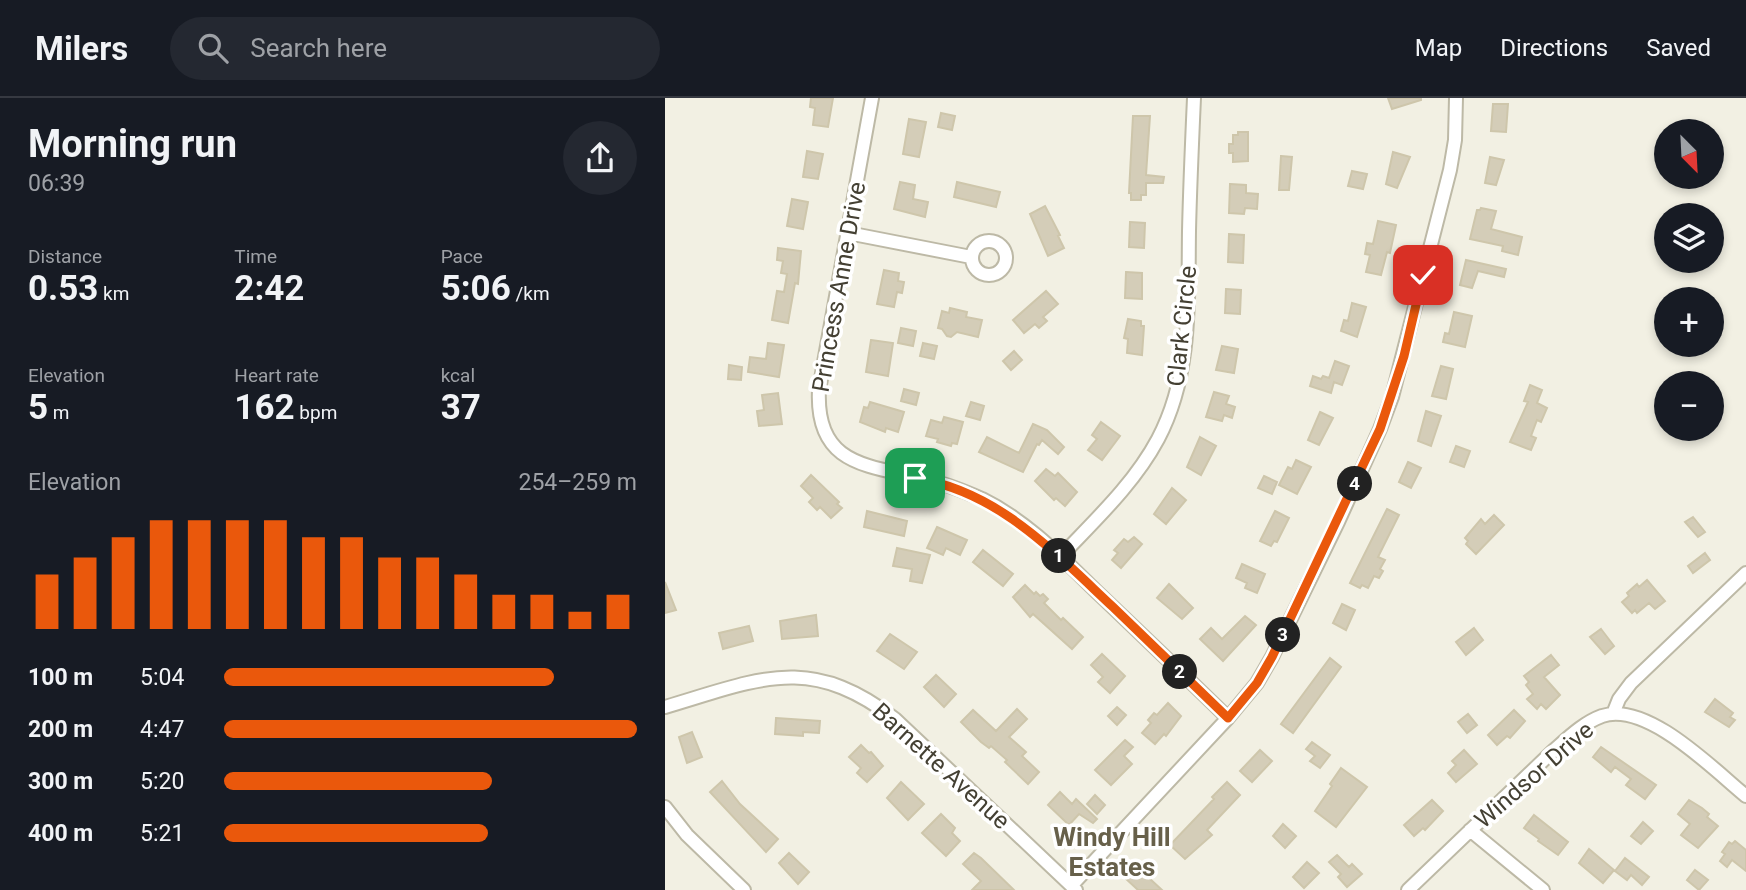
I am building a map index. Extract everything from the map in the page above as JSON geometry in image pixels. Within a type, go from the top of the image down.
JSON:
[{"type":"street","name":"Princess Anne Drive","points":[[873,98],[819,390],[819,415],[830,440],[838,450],[860,464],[930,480],[981,499],[1024,525],[1228,718]]},
{"type":"street","name":"Clark Circle","points":[[1060,557],[1144,463],[1163,428],[1175,397],[1185,348],[1194,98]]},
{"type":"street","points":[[1074,888],[1257,683],[1338,522],[1392,397],[1450,170],[1455,140],[1456,98]]},
{"type":"street","points":[[848,233],[971,257]]},
{"type":"street","name":"Windsor Drive","points":[[1408,890],[1576,731],[1592,721],[1613,714],[1619,699],[1631,683],[1746,573]]},
{"type":"street","name":"Barnette Avenue","points":[[665,707],[752,681],[775,678],[818,679],[840,686],[869,700],[895,719],[1074,888]]},
{"type":"street","points":[[1613,714],[1633,716],[1669,733],[1746,796]]},
{"type":"street","points":[[665,807],[687,835],[744,890]]},
{"type":"street","points":[[1470,830],[1543,890]]},
{"type":"building","points":[[811,98],[833,98],[828,127],[813,125],[815,108],[810,107]]},
{"type":"building","points":[[1388,98],[1421,98],[1421,100],[1392,109]]},
{"type":"building","points":[[1493,104],[1508,104],[1506,132],[1491,131]]},
{"type":"building","points":[[941,113],[955,116],[952,130],[938,127]]},
{"type":"building","points":[[1133,116],[1150,116],[1146,175],[1164,177],[1163,183],[1146,183],[1146,195],[1141,195],[1141,200],[1131,200],[1129,193]]},
{"type":"building","points":[[909,119],[926,122],[919,157],[903,154]]},
{"type":"building","points":[[1238,132],[1248,132],[1248,161],[1233,162],[1233,153],[1229,153],[1229,144],[1233,144],[1233,135],[1238,135]]},
{"type":"building","points":[[807,151],[823,154],[818,179],[803,177]]},
{"type":"building","points":[[1393,152],[1410,157],[1397,188],[1386,184]]},
{"type":"building","points":[[1281,156],[1292,157],[1289,190],[1279,190]]},
{"type":"building","points":[[1490,157],[1504,160],[1496,185],[1485,183]]},
{"type":"building","points":[[1352,171],[1367,174],[1363,189],[1348,186]]},
{"type":"building","points":[[900,182],[915,185],[913,199],[928,202],[925,217],[894,209]]},
{"type":"building","points":[[957,182],[1000,192],[996,207],[954,197]]},
{"type":"building","points":[[1230,184],[1246,185],[1246,193],[1258,194],[1257,209],[1245,208],[1244,214],[1229,213]]},
{"type":"building","points":[[792,199],[808,202],[803,229],[787,226]]},
{"type":"building","points":[[1045,206],[1064,248],[1048,256],[1030,214]]},
{"type":"building","points":[[1481,208],[1496,211],[1491,229],[1522,237],[1518,255],[1502,251],[1503,246],[1470,239],[1477,210]]},
{"type":"building","points":[[1378,221],[1396,225],[1390,253],[1387,252],[1381,275],[1366,272],[1370,255],[1365,254],[1367,243],[1373,244]]},
{"type":"building","points":[[1130,222],[1145,223],[1144,248],[1129,247]]},
{"type":"building","points":[[1229,234],[1244,235],[1243,263],[1228,262]]},
{"type":"building","points":[[778,248],[801,251],[798,284],[795,283],[788,323],[772,320],[777,291],[784,292],[787,274],[781,273],[783,261],[777,260]]},
{"type":"building","points":[[1466,260],[1506,269],[1504,277],[1478,271],[1472,288],[1460,285]]},
{"type":"building","points":[[884,270],[899,273],[898,281],[904,282],[902,293],[897,292],[894,307],[877,304]]},
{"type":"building","points":[[1126,272],[1142,273],[1142,299],[1125,298]]},
{"type":"building","points":[[1226,289],[1241,290],[1240,314],[1225,313]]},
{"type":"building","points":[[1046,291],[1058,304],[1043,317],[1047,321],[1039,328],[1035,324],[1024,333],[1013,320]]},
{"type":"building","points":[[1352,303],[1366,307],[1357,337],[1341,331],[1344,320],[1348,321]]},
{"type":"building","points":[[950,308],[967,312],[966,317],[982,320],[978,337],[957,332],[951,337],[938,328],[942,311],[949,313]]},
{"type":"building","points":[[1454,312],[1472,316],[1465,347],[1443,342],[1445,333],[1449,334]]},
{"type":"building","points":[[1128,319],[1141,321],[1141,326],[1144,326],[1142,355],[1127,353],[1128,339],[1124,338]]},
{"type":"building","points":[[901,328],[916,331],[913,346],[898,343]]},
{"type":"building","points":[[871,340],[893,343],[888,376],[866,372]]},
{"type":"building","points":[[768,343],[784,345],[779,377],[748,372],[750,357],[766,359]]},
{"type":"building","points":[[923,343],[937,346],[934,359],[920,356]]},
{"type":"building","points":[[1222,346],[1238,349],[1234,373],[1216,370]]},
{"type":"building","points":[[1014,351],[1022,360],[1011,370],[1003,361]]},
{"type":"building","points":[[1335,361],[1349,366],[1342,385],[1334,382],[1331,393],[1310,386],[1313,376],[1329,378]]},
{"type":"building","points":[[729,365],[742,367],[741,380],[728,379]]},
{"type":"building","points":[[1441,366],[1453,369],[1446,399],[1432,396]]},
{"type":"building","points":[[1530,385],[1542,390],[1537,403],[1547,408],[1541,422],[1537,420],[1531,436],[1536,438],[1531,450],[1510,442],[1528,402],[1524,401]]},
{"type":"building","points":[[904,389],[919,393],[916,405],[901,401]]},
{"type":"building","points":[[1214,392],[1229,396],[1226,404],[1235,407],[1232,418],[1224,415],[1222,421],[1206,417]]},
{"type":"building","points":[[778,393],[782,424],[759,426],[757,411],[764,410],[762,395]]},
{"type":"building","points":[[870,402],[904,412],[898,432],[886,428],[885,432],[860,422],[864,407],[868,408]]},
{"type":"building","points":[[971,402],[984,406],[980,420],[966,416]]},
{"type":"building","points":[[1426,411],[1441,416],[1431,446],[1418,441]]},
{"type":"building","points":[[1320,412],[1333,418],[1319,445],[1308,440]]},
{"type":"building","points":[[944,417],[963,422],[957,444],[952,443],[951,446],[926,436],[931,420],[942,423]]},
{"type":"building","points":[[1101,422],[1120,436],[1102,460],[1088,450],[1097,439],[1092,435]]},
{"type":"building","points":[[1033,424],[1047,430],[1064,447],[1058,454],[1042,440],[1037,444],[1023,472],[979,452],[987,437],[1019,453]]},
{"type":"building","points":[[1200,437],[1216,446],[1201,475],[1187,467]]},
{"type":"building","points":[[1456,446],[1470,451],[1464,467],[1450,462]]},
{"type":"building","points":[[1296,460],[1311,467],[1297,494],[1279,485],[1288,467],[1292,469]]},
{"type":"building","points":[[1408,462],[1421,468],[1411,488],[1399,482]]},
{"type":"building","points":[[1046,469],[1055,476],[1058,473],[1077,492],[1065,506],[1056,498],[1054,500],[1035,481]]},
{"type":"building","points":[[811,475],[842,508],[831,518],[820,507],[817,510],[809,502],[813,498],[801,486]]},
{"type":"building","points":[[1264,476],[1277,482],[1272,494],[1258,488]]},
{"type":"building","points":[[1172,488],[1186,500],[1166,524],[1154,514]]},
{"type":"building","points":[[1387,509],[1399,515],[1378,557],[1385,560],[1380,569],[1383,571],[1379,578],[1374,576],[1368,588],[1362,585],[1360,588],[1350,583]]},
{"type":"building","points":[[867,511],[907,521],[904,536],[864,527]]},
{"type":"building","points":[[1275,511],[1289,518],[1277,542],[1274,541],[1271,546],[1260,541]]},
{"type":"building","points":[[1494,515],[1504,525],[1476,554],[1466,544],[1468,541],[1465,538],[1481,519],[1485,524]]},
{"type":"building","points":[[1693,517],[1705,532],[1698,537],[1685,522]]},
{"type":"building","points":[[937,527],[967,540],[960,555],[946,548],[943,555],[927,548]]},
{"type":"building","points":[[1134,537],[1142,544],[1121,568],[1112,560],[1118,553],[1114,550],[1124,539],[1128,542]]},
{"type":"building","points":[[897,548],[930,555],[922,583],[910,581],[912,569],[893,566]]},
{"type":"building","points":[[983,550],[1013,574],[1003,586],[973,562]]},
{"type":"building","points":[[1705,553],[1710,560],[1693,573],[1688,566]]},
{"type":"building","points":[[1242,564],[1265,574],[1257,593],[1245,588],[1247,583],[1236,578]]},
{"type":"building","points":[[1647,580],[1665,601],[1655,609],[1649,603],[1637,613],[1635,610],[1632,613],[1622,602],[1637,584],[1639,587]]},
{"type":"building","points":[[665,582],[676,610],[665,613]]},
{"type":"building","points":[[1169,584],[1193,608],[1182,619],[1157,598]]},
{"type":"building","points":[[1025,585],[1034,594],[1043,594],[1048,599],[1044,603],[1083,637],[1072,649],[1033,614],[1030,617],[1013,597]]},
{"type":"building","points":[[1342,604],[1355,610],[1346,630],[1333,623]]},
{"type":"building","points":[[816,615],[818,636],[782,639],[780,621]]},
{"type":"building","points":[[1245,616],[1256,625],[1223,661],[1200,639],[1211,628],[1222,639]]},
{"type":"building","points":[[749,626],[753,641],[723,649],[719,633]]},
{"type":"building","points":[[1474,628],[1483,640],[1466,655],[1456,642]]},
{"type":"building","points":[[1601,629],[1614,646],[1605,654],[1590,637]]},
{"type":"building","points":[[890,634],[917,652],[904,669],[877,651]]},
{"type":"building","points":[[1102,654],[1125,676],[1110,693],[1098,682],[1103,677],[1091,665]]},
{"type":"building","points":[[1551,655],[1559,665],[1544,677],[1560,695],[1546,709],[1541,704],[1537,709],[1527,699],[1533,694],[1526,685],[1529,682],[1524,676]]},
{"type":"building","points":[[1330,658],[1341,667],[1293,733],[1281,724]]},
{"type":"building","points":[[936,675],[956,694],[944,707],[924,687]]},
{"type":"building","points":[[1715,699],[1733,713],[1730,717],[1735,720],[1729,727],[1705,712]]},
{"type":"building","points":[[1168,703],[1181,716],[1166,736],[1164,734],[1155,744],[1142,733],[1151,723],[1148,720],[1154,713],[1157,715]]},
{"type":"building","points":[[1117,707],[1126,715],[1117,725],[1108,716]]},
{"type":"building","points":[[1017,709],[1027,719],[1009,737],[1026,752],[1022,756],[1039,772],[1028,784],[1005,762],[1007,760],[991,746],[989,748],[981,742],[961,722],[973,710],[996,731]]},
{"type":"building","points":[[1514,710],[1525,721],[1510,738],[1507,736],[1497,745],[1488,735]]},
{"type":"building","points":[[1468,714],[1477,725],[1467,733],[1458,722]]},
{"type":"building","points":[[776,718],[820,721],[819,733],[803,732],[803,736],[775,734]]},
{"type":"building","points":[[692,732],[702,757],[687,763],[679,737]]},
{"type":"building","points":[[1125,740],[1133,747],[1124,756],[1132,764],[1111,785],[1095,770]]},
{"type":"building","points":[[1312,742],[1330,755],[1320,768],[1310,761],[1315,756],[1306,749]]},
{"type":"building","points":[[861,745],[883,766],[867,782],[857,773],[861,768],[849,757]]},
{"type":"building","points":[[1601,747],[1656,785],[1645,799],[1626,785],[1631,779],[1615,767],[1611,772],[1593,757]]},
{"type":"building","points":[[1260,750],[1272,761],[1252,782],[1240,771]]},
{"type":"building","points":[[1464,750],[1477,764],[1456,782],[1448,773],[1456,765],[1452,761]]},
{"type":"building","points":[[1341,768],[1367,787],[1336,827],[1315,811]]},
{"type":"building","points":[[722,781],[740,804],[778,839],[766,852],[710,792]]},
{"type":"building","points":[[901,782],[924,804],[908,820],[887,798]]},
{"type":"building","points":[[1227,782],[1240,795],[1207,830],[1212,835],[1185,859],[1170,845]]},
{"type":"building","points":[[1060,792],[1072,804],[1076,799],[1097,819],[1093,823],[1079,814],[1069,825],[1048,805]]},
{"type":"building","points":[[1095,795],[1105,805],[1097,814],[1087,804]]},
{"type":"building","points":[[1432,800],[1443,811],[1425,830],[1423,828],[1414,836],[1404,825]]},
{"type":"building","points":[[1689,800],[1709,814],[1707,817],[1718,826],[1698,848],[1681,835],[1690,824],[1678,814]]},
{"type":"building","points":[[941,814],[955,828],[952,833],[960,841],[946,856],[922,833]]},
{"type":"building","points":[[1534,815],[1568,842],[1558,855],[1524,828]]},
{"type":"building","points":[[1643,822],[1653,831],[1641,844],[1631,836]]},
{"type":"building","points":[[1283,824],[1296,836],[1285,848],[1273,836]]},
{"type":"building","points":[[1735,841],[1746,850],[1746,871],[1732,860],[1727,867],[1720,861],[1729,842],[1732,844]]},
{"type":"building","points":[[1589,849],[1614,870],[1603,883],[1579,863]]},
{"type":"building","points":[[789,853],[809,872],[798,884],[779,863]]},
{"type":"building","points":[[974,853],[1014,890],[972,890],[981,881],[963,864]]},
{"type":"building","points":[[1337,855],[1349,867],[1352,864],[1362,874],[1347,887],[1338,877],[1341,874],[1329,862]]},
{"type":"building","points":[[1625,858],[1649,877],[1642,885],[1631,875],[1627,880],[1615,871]]},
{"type":"building","points":[[1307,862],[1319,873],[1304,888],[1293,877]]},
{"type":"building","points":[[1136,866],[1162,890],[1138,890],[1125,878]]},
{"type":"building","points":[[1695,870],[1708,880],[1699,890],[1687,880]]},
{"type":"district","name":"Windy Hill Estates","points":[[1112,852]]},
{"type":"route","points":[[915,478],[956,488],[981,499],[1024,525],[1228,718],[1257,683],[1272,657],[1380,429],[1404,356],[1423,275]]}]
